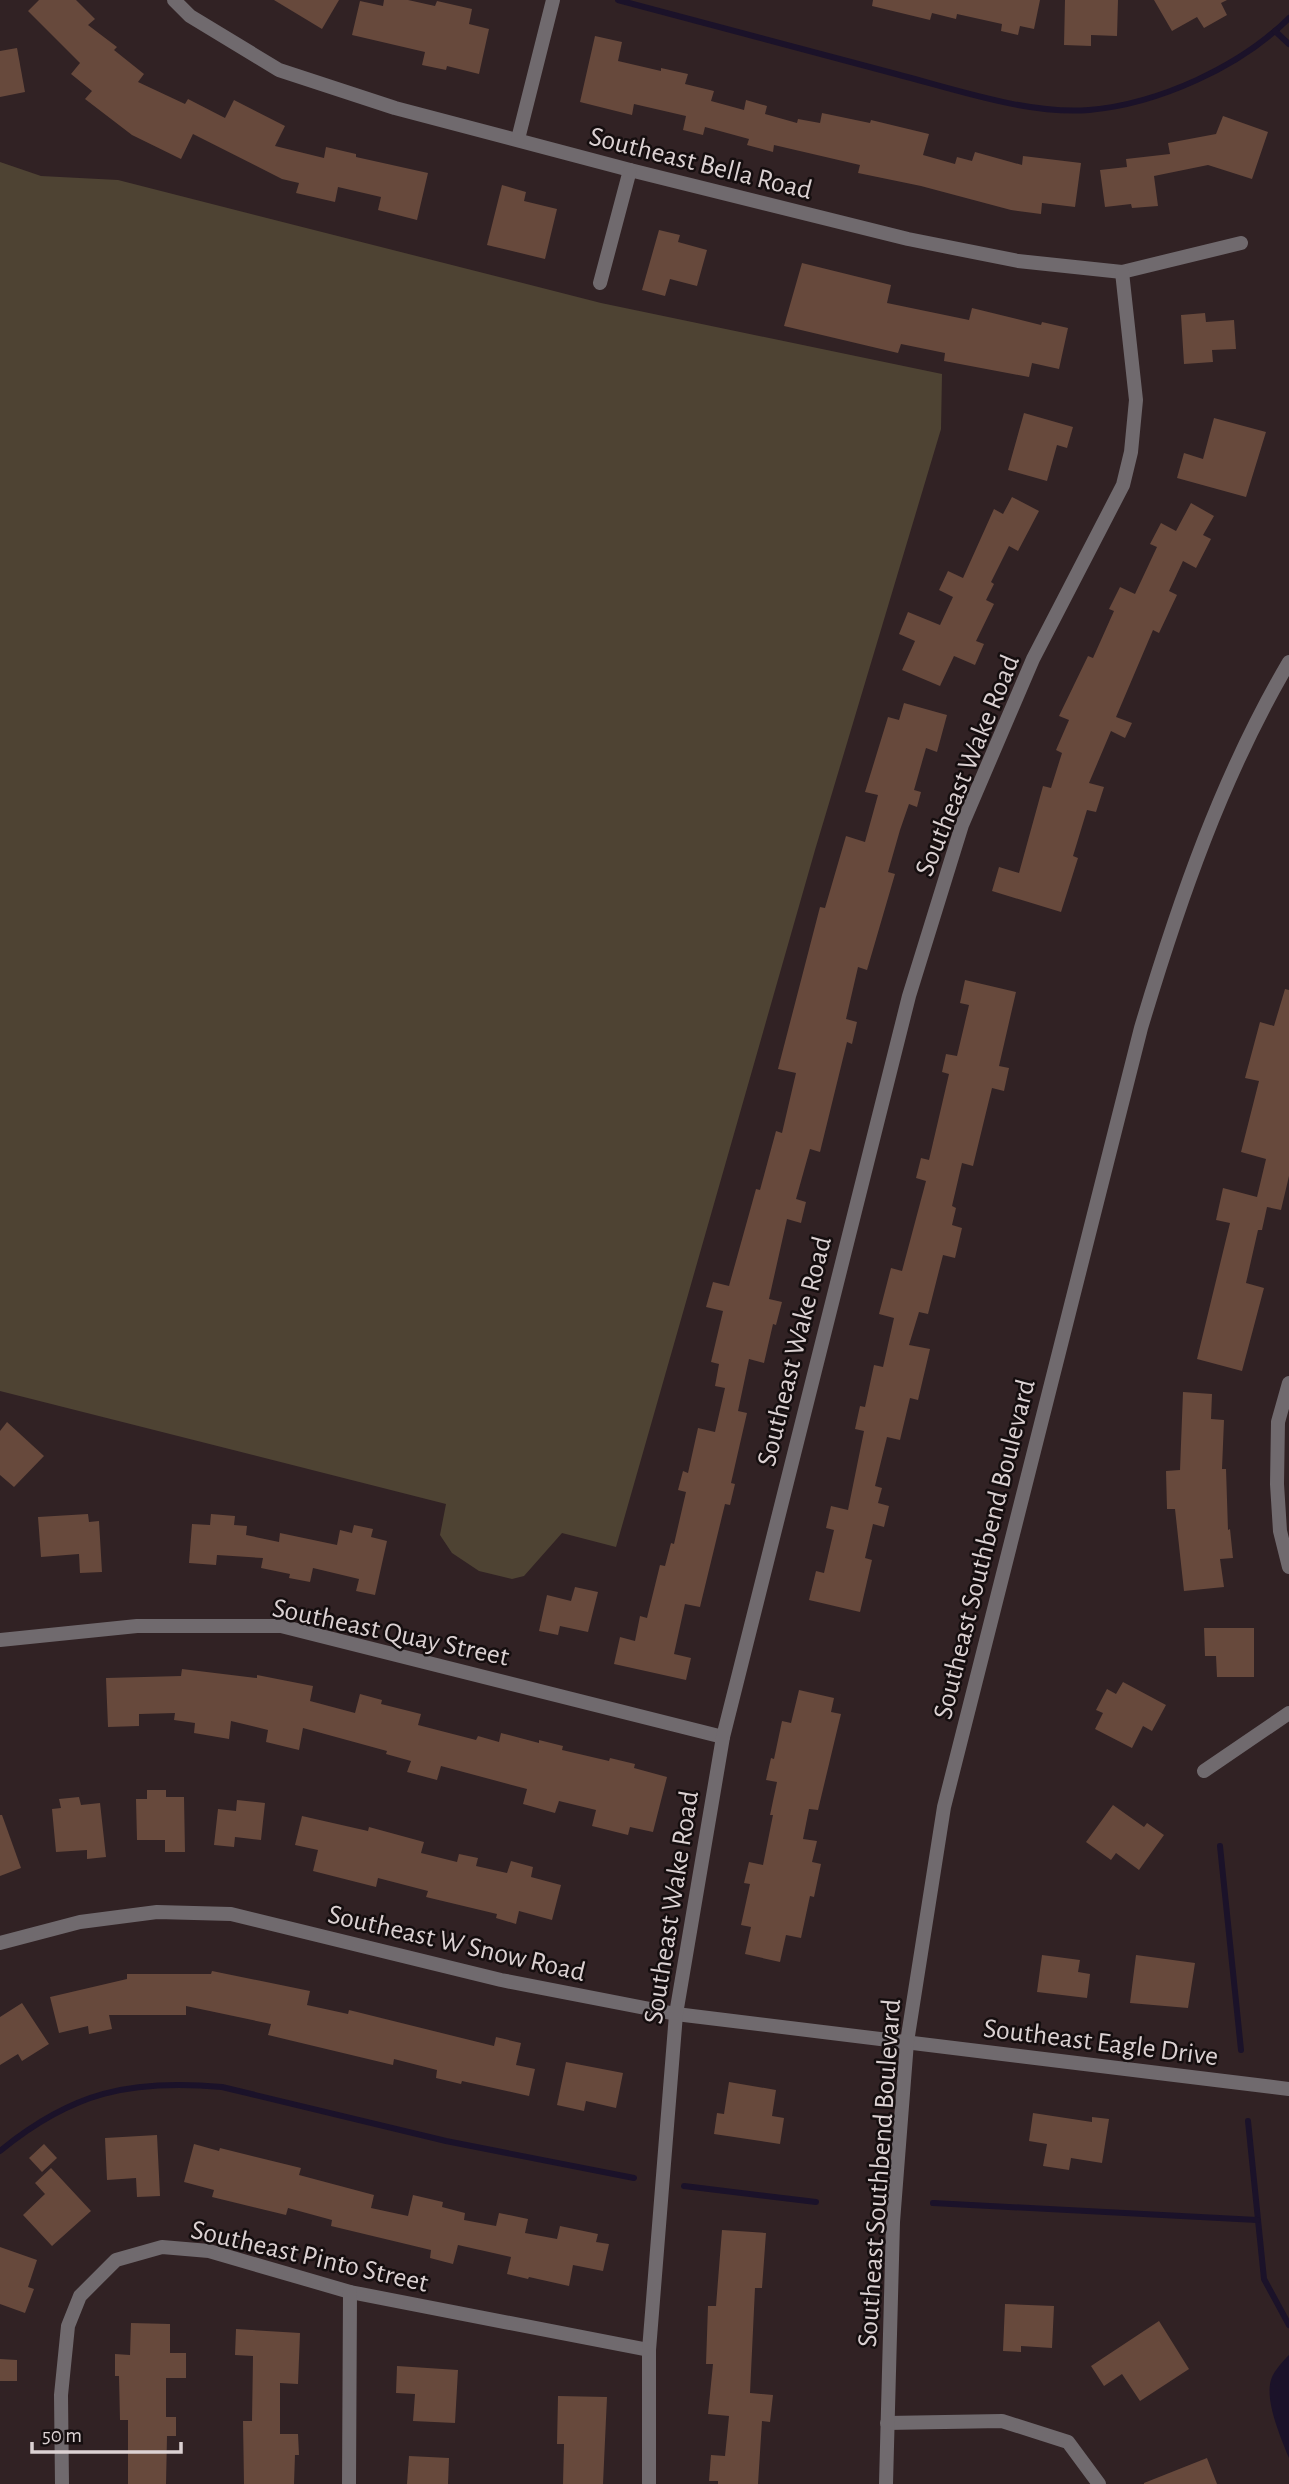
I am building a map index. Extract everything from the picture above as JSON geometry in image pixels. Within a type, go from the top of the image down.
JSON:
[{"type":"street","name":"Southeast Bella Road","points":[[174,0],[190,16],[279,69],[395,108],[908,240],[1018,261],[1122,272],[1241,243]]},
{"type":"street","points":[[517,139],[553,0]]},
{"type":"street","points":[[600,283],[630,170]]},
{"type":"street","name":"Southeast Wake Road","points":[[649,2484],[649,2350],[676,2014],[723,1737],[909,996],[962,825],[1033,659],[1123,485],[1131,452],[1136,400],[1122,272]]},
{"type":"street","name":"Southeast Southbend Boulevard","points":[[886,2484],[893,2222],[906,2042],[944,1807],[1141,1028],[1174,916],[1223,792],[1265,702],[1289,662]]},
{"type":"street","points":[[1289,1382],[1278,1422],[1277,1484],[1280,1531],[1289,1567]]},
{"type":"street","name":"Southeast Quay Street","points":[[0,1640],[137,1626],[281,1626],[723,1737]]},
{"type":"street","points":[[1205,1771],[1289,1713]]},
{"type":"street","name":"Southeast W Snow Road","points":[[0,1943],[80,1922],[157,1912],[231,1914],[501,1980],[676,2014],[906,2042]]},
{"type":"street","name":"Southeast Eagle Drive","points":[[906,2042],[1289,2089]]},
{"type":"street","name":"Southeast Pinto Street","points":[[62,2484],[61,2395],[68,2326],[80,2295],[116,2260],[162,2247],[209,2251],[349,2292],[649,2350]]},
{"type":"street","points":[[349,2292],[349,2484]]},
{"type":"street","points":[[887,2423],[1002,2421],[1068,2442],[1099,2484]]},
{"type":"shaded area","points":[[0,162],[41,176],[118,180],[601,303],[942,374],[941,429],[815,850],[616,1547],[562,1533],[524,1576],[512,1579],[479,1571],[452,1553],[440,1535],[446,1504],[0,1391]]},
{"type":"shaded area","points":[[1289,2355],[1289,2458],[1271,2407],[1270,2386],[1277,2368]]},
{"type":"building","points":[[39,0],[76,0],[95,19],[88,25],[117,47],[114,50],[144,74],[138,82],[185,104],[188,99],[225,118],[234,100],[285,126],[275,146],[324,158],[326,147],[356,154],[356,157],[428,173],[417,220],[378,210],[381,197],[338,187],[335,202],[296,193],[299,183],[282,179],[193,134],[181,159],[132,135],[85,99],[92,91],[71,74],[80,63],[28,11]]},
{"type":"building","points":[[274,0],[339,0],[322,29]]},
{"type":"building","points":[[384,0],[408,0],[435,6],[437,1],[472,9],[469,24],[489,29],[479,74],[447,66],[446,70],[422,65],[425,52],[352,35],[360,1],[383,6]]},
{"type":"building","points":[[873,0],[1040,0],[1034,29],[1020,26],[1018,35],[1001,31],[1002,24],[957,14],[956,19],[932,13],[930,20],[872,6]]},
{"type":"building","points":[[1065,0],[1118,0],[1117,36],[1091,35],[1091,46],[1064,45]]},
{"type":"building","points":[[1154,0],[1227,0],[1221,3],[1227,15],[1204,28],[1197,17],[1172,31]]},
{"type":"building","points":[[595,36],[622,42],[618,61],[688,74],[685,84],[714,91],[711,101],[744,110],[746,100],[767,106],[765,114],[797,123],[798,119],[820,123],[822,113],[870,123],[871,120],[929,134],[923,155],[955,164],[957,157],[972,161],[975,152],[1022,165],[1023,156],[1081,163],[1075,207],[1042,203],[1041,214],[1011,210],[921,186],[858,173],[860,165],[774,145],[773,152],[747,145],[749,139],[705,127],[703,135],[683,130],[686,116],[634,104],[632,115],[580,102]]},
{"type":"building","points":[[17,48],[25,92],[0,97],[0,51]]},
{"type":"building","points":[[1223,116],[1268,132],[1252,179],[1208,165],[1154,176],[1158,206],[1132,208],[1131,204],[1105,207],[1100,170],[1127,167],[1126,159],[1170,154],[1168,143],[1216,134]]},
{"type":"building","points":[[502,185],[526,192],[524,201],[557,209],[545,259],[487,245]]},
{"type":"building","points":[[659,230],[680,235],[678,242],[707,250],[697,286],[670,279],[665,296],[642,290]]},
{"type":"building","points":[[802,263],[891,285],[887,303],[969,320],[972,308],[1041,325],[1042,322],[1068,328],[1059,369],[1032,363],[1029,377],[944,361],[945,353],[901,344],[898,353],[784,326]]},
{"type":"building","points":[[1205,313],[1206,322],[1234,320],[1236,349],[1212,350],[1213,362],[1184,364],[1181,315]]},
{"type":"building","points":[[1024,413],[1073,427],[1067,448],[1057,445],[1047,481],[1008,470]]},
{"type":"building","points":[[1214,418],[1266,432],[1246,497],[1177,478],[1184,453],[1203,459]]},
{"type":"building","points":[[1012,497],[1039,511],[1018,551],[1009,546],[991,582],[994,584],[986,600],[994,604],[976,641],[984,644],[975,665],[954,656],[940,686],[902,670],[915,641],[899,634],[908,612],[940,625],[953,597],[939,590],[948,571],[963,578],[994,509],[1003,514]]},
{"type":"building","points":[[1191,503],[1214,516],[1203,535],[1211,539],[1196,568],[1183,561],[1169,591],[1177,595],[1159,633],[1153,630],[1116,717],[1132,723],[1125,738],[1111,731],[1089,783],[1104,787],[1096,812],[1087,810],[1073,856],[1078,858],[1061,912],[992,891],[999,867],[1019,873],[1043,786],[1051,788],[1062,753],[1056,750],[1069,720],[1059,716],[1088,656],[1093,658],[1114,611],[1109,609],[1120,587],[1135,594],[1157,547],[1150,544],[1161,523],[1176,531]]},
{"type":"building","points":[[904,703],[947,715],[937,752],[926,748],[914,790],[921,792],[917,807],[909,804],[900,830],[888,872],[895,874],[867,970],[858,967],[846,1019],[857,1022],[852,1044],[847,1042],[820,1152],[810,1149],[796,1199],[806,1202],[801,1223],[787,1219],[769,1299],[782,1302],[776,1325],[773,1324],[764,1363],[749,1359],[738,1411],[747,1413],[731,1483],[735,1484],[730,1505],[725,1504],[700,1607],[685,1604],[674,1654],[691,1658],[686,1680],[614,1664],[620,1637],[635,1641],[640,1616],[647,1618],[660,1565],[665,1566],[671,1543],[674,1544],[686,1492],[678,1490],[683,1471],[688,1473],[698,1428],[715,1432],[725,1388],[715,1386],[719,1364],[711,1362],[723,1311],[706,1307],[713,1282],[729,1286],[756,1189],[760,1190],[776,1131],[782,1133],[796,1073],[778,1069],[820,907],[825,908],[846,836],[865,842],[878,795],[865,792],[888,717],[899,720]]},
{"type":"building","points":[[965,980],[1016,992],[999,1066],[1009,1068],[1004,1091],[992,1088],[973,1166],[962,1163],[952,1206],[956,1208],[952,1225],[962,1228],[955,1258],[943,1255],[928,1314],[919,1312],[909,1345],[930,1349],[918,1400],[910,1398],[900,1440],[887,1437],[875,1486],[882,1488],[878,1503],[889,1506],[884,1527],[873,1524],[865,1558],[872,1560],[860,1612],[809,1600],[816,1571],[824,1573],[834,1530],[826,1528],[831,1506],[848,1510],[864,1431],[855,1429],[860,1406],[865,1407],[874,1365],[883,1367],[894,1318],[879,1314],[891,1268],[902,1271],[926,1181],[916,1178],[921,1158],[929,1160],[949,1074],[942,1072],[946,1054],[957,1056],[969,1005],[960,1003]]},
{"type":"building","points":[[1285,989],[1289,990],[1289,1176],[1281,1210],[1267,1207],[1262,1230],[1258,1230],[1246,1283],[1264,1288],[1242,1371],[1197,1359],[1230,1223],[1216,1220],[1223,1188],[1257,1197],[1266,1159],[1241,1152],[1259,1081],[1245,1078],[1260,1022],[1274,1026]]},
{"type":"building","points":[[1183,1392],[1212,1394],[1211,1419],[1224,1420],[1222,1469],[1226,1469],[1228,1530],[1230,1529],[1233,1558],[1220,1559],[1224,1587],[1184,1591],[1175,1509],[1167,1509],[1166,1471],[1180,1470]]},
{"type":"building","points":[[7,1422],[44,1456],[14,1487],[0,1475],[0,1431]]},
{"type":"building","points":[[88,1514],[89,1522],[99,1521],[102,1572],[80,1573],[79,1554],[41,1557],[38,1517]]},
{"type":"building","points":[[211,1514],[235,1516],[234,1525],[247,1526],[246,1535],[279,1542],[280,1533],[337,1545],[340,1530],[352,1533],[354,1525],[373,1529],[371,1537],[387,1541],[375,1595],[356,1591],[359,1579],[313,1568],[310,1582],[289,1578],[290,1574],[261,1568],[263,1558],[217,1555],[216,1565],[189,1563],[192,1524],[210,1525]]},
{"type":"building","points":[[575,1587],[598,1592],[588,1632],[560,1626],[558,1635],[539,1631],[547,1595],[571,1601]]},
{"type":"building","points":[[1204,1628],[1254,1628],[1254,1677],[1217,1677],[1216,1656],[1205,1656]]},
{"type":"building","points":[[182,1669],[257,1678],[257,1675],[313,1686],[310,1701],[355,1713],[360,1694],[382,1700],[381,1704],[421,1714],[418,1725],[476,1740],[478,1736],[499,1742],[501,1733],[563,1746],[562,1750],[609,1761],[610,1758],[635,1764],[634,1768],[667,1777],[653,1832],[630,1827],[628,1835],[592,1826],[596,1810],[559,1801],[555,1813],[523,1804],[527,1789],[441,1766],[437,1780],[407,1772],[411,1761],[386,1754],[387,1751],[303,1728],[299,1750],[266,1742],[268,1730],[231,1721],[229,1739],[194,1733],[195,1723],[174,1720],[175,1713],[139,1714],[139,1726],[108,1727],[106,1678],[181,1676]]},
{"type":"building","points":[[1123,1682],[1166,1705],[1152,1731],[1143,1726],[1132,1748],[1095,1729],[1103,1713],[1096,1710],[1107,1689],[1116,1694]]},
{"type":"building","points":[[799,1690],[834,1698],[831,1712],[841,1714],[818,1810],[809,1809],[803,1839],[817,1841],[812,1862],[821,1864],[814,1897],[810,1896],[801,1938],[786,1935],[780,1962],[745,1954],[751,1927],[741,1925],[750,1884],[744,1883],[749,1862],[763,1865],[773,1815],[770,1815],[777,1782],[766,1780],[771,1758],[774,1759],[782,1721],[791,1723]]},
{"type":"building","points":[[147,1790],[166,1790],[166,1797],[184,1797],[185,1852],[165,1852],[165,1840],[137,1840],[136,1799],[147,1799]]},
{"type":"building","points":[[79,1797],[81,1805],[100,1803],[106,1857],[87,1859],[87,1850],[56,1852],[52,1809],[61,1808],[59,1799]]},
{"type":"building","points":[[237,1800],[265,1803],[261,1840],[235,1837],[234,1847],[214,1845],[218,1809],[236,1811]]},
{"type":"building","points":[[1113,1805],[1144,1827],[1147,1823],[1164,1835],[1139,1870],[1116,1853],[1111,1860],[1086,1842]]},
{"type":"building","points":[[0,1815],[21,1868],[0,1876]]},
{"type":"building","points":[[302,1816],[368,1831],[369,1827],[424,1842],[421,1853],[457,1862],[459,1854],[478,1858],[476,1866],[507,1873],[511,1861],[533,1867],[531,1877],[561,1885],[552,1920],[519,1911],[516,1924],[496,1918],[497,1914],[426,1897],[428,1891],[378,1878],[376,1887],[313,1871],[318,1850],[295,1845]]},
{"type":"building","points":[[1042,1955],[1080,1960],[1078,1972],[1090,1974],[1087,1998],[1037,1992]]},
{"type":"building","points":[[1136,1955],[1195,1963],[1188,2008],[1130,2003]]},
{"type":"building","points":[[212,1971],[310,1991],[307,2005],[348,2014],[349,2010],[494,2046],[496,2037],[521,2043],[516,2065],[535,2069],[529,2096],[436,2078],[437,2070],[394,2059],[393,2065],[268,2035],[271,2024],[186,2006],[186,2015],[109,2015],[112,2029],[89,2034],[88,2026],[59,2033],[50,1997],[127,1979],[127,1974],[211,1974]]},
{"type":"building","points":[[22,2003],[49,2044],[22,2061],[18,2054],[0,2065],[0,2017]]},
{"type":"building","points":[[566,2062],[623,2073],[616,2108],[586,2101],[584,2111],[557,2105]]},
{"type":"building","points":[[729,2082],[776,2090],[772,2116],[784,2118],[780,2144],[714,2134],[717,2113],[724,2114]]},
{"type":"building","points":[[1033,2113],[1092,2122],[1092,2117],[1109,2119],[1102,2163],[1071,2158],[1069,2170],[1043,2166],[1047,2144],[1029,2141]]},
{"type":"building","points":[[157,2135],[160,2196],[137,2197],[136,2178],[107,2180],[105,2138]]},
{"type":"building","points":[[44,2144],[57,2158],[42,2172],[29,2158]]},
{"type":"building","points":[[194,2144],[301,2168],[299,2175],[374,2195],[371,2208],[408,2216],[413,2195],[443,2202],[442,2207],[465,2213],[464,2220],[496,2226],[499,2213],[528,2219],[525,2233],[557,2239],[560,2226],[598,2234],[596,2242],[609,2244],[603,2271],[573,2265],[569,2286],[529,2277],[528,2279],[507,2274],[511,2257],[458,2245],[453,2264],[430,2258],[431,2250],[331,2226],[332,2220],[288,2208],[286,2215],[212,2197],[214,2190],[184,2182]]},
{"type":"building","points":[[51,2168],[91,2211],[52,2246],[23,2215],[45,2194],[35,2183]]},
{"type":"building","points":[[722,2230],[766,2233],[762,2288],[755,2288],[750,2393],[773,2395],[770,2422],[762,2421],[758,2484],[718,2484],[718,2481],[709,2481],[711,2455],[725,2456],[729,2416],[708,2414],[713,2364],[706,2364],[708,2306],[716,2306]]},
{"type":"building","points":[[0,2247],[37,2260],[28,2287],[34,2289],[25,2313],[0,2304]]},
{"type":"building","points":[[1005,2304],[1054,2306],[1052,2348],[1021,2346],[1021,2352],[1003,2351]]},
{"type":"building","points":[[1159,2321],[1189,2369],[1140,2401],[1122,2374],[1104,2386],[1091,2366]]},
{"type":"building","points":[[131,2323],[170,2324],[170,2353],[186,2353],[186,2378],[166,2378],[166,2417],[176,2417],[176,2436],[167,2436],[166,2484],[128,2484],[128,2420],[120,2420],[119,2376],[115,2376],[115,2354],[130,2355]]},
{"type":"building","points":[[236,2329],[300,2333],[298,2384],[280,2383],[280,2434],[298,2434],[299,2455],[295,2455],[294,2484],[244,2484],[243,2421],[252,2421],[253,2356],[235,2355]]},
{"type":"building","points":[[0,2359],[17,2360],[17,2381],[0,2381]]},
{"type":"building","points":[[397,2366],[458,2370],[455,2423],[413,2421],[415,2394],[396,2393]]},
{"type":"building","points":[[558,2396],[607,2397],[603,2484],[563,2484],[564,2444],[557,2444]]},
{"type":"building","points":[[409,2456],[449,2458],[448,2484],[407,2484]]},
{"type":"building","points":[[1207,2458],[1217,2484],[1144,2484],[1144,2483]]},
{"type":"waterway","points":[[618,0],[992,99],[1066,111],[1115,106],[1170,91],[1247,52],[1289,18]]},
{"type":"waterway","points":[[1275,31],[1289,44]]},
{"type":"waterway","points":[[1220,1846],[1241,2050]]},
{"type":"waterway","points":[[0,2151],[26,2131],[78,2103],[130,2088],[189,2085],[222,2087],[446,2141],[634,2178]]},
{"type":"waterway","points":[[1248,2121],[1264,2279],[1289,2325]]},
{"type":"waterway","points":[[684,2186],[816,2202]]},
{"type":"waterway","points":[[933,2203],[1257,2220]]}]
